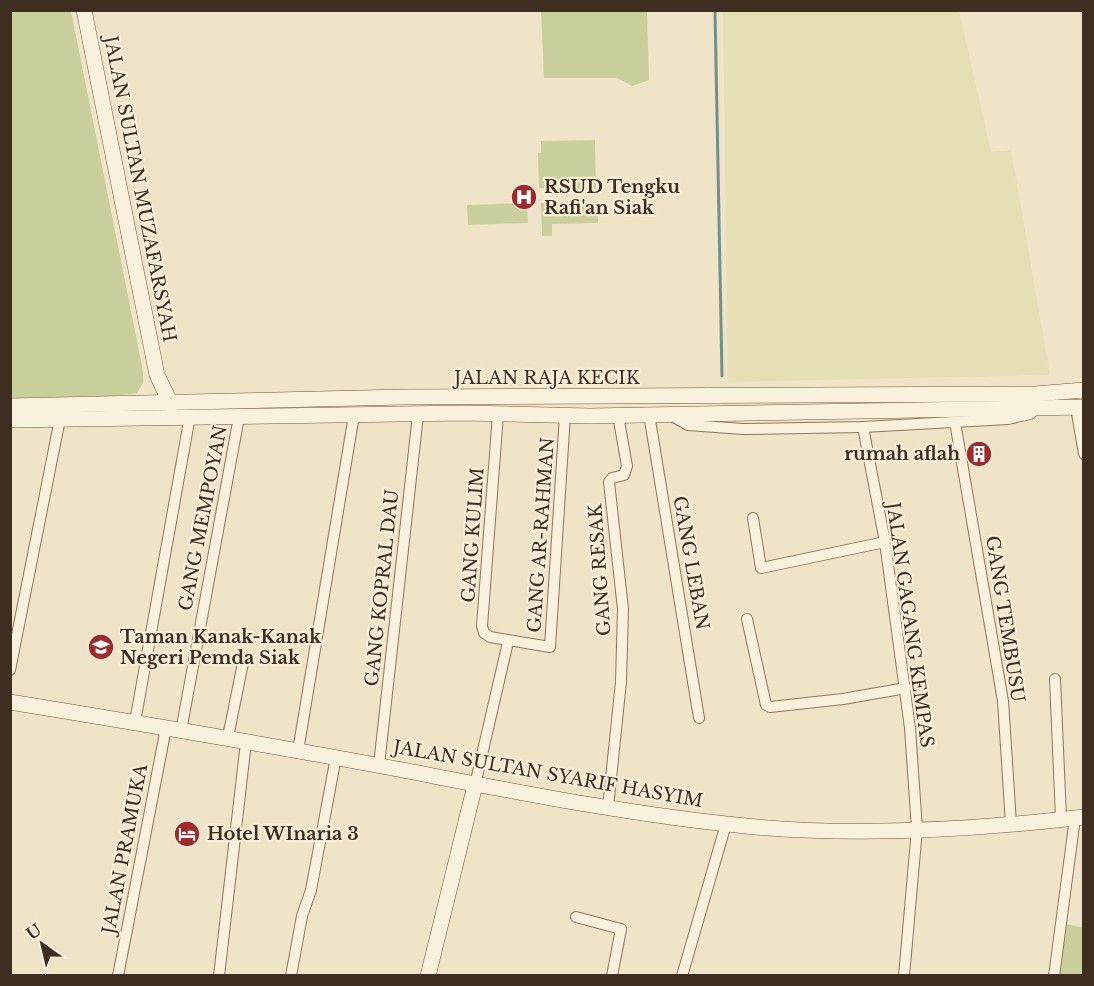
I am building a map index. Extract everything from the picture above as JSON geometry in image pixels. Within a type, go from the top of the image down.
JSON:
[{"type":"main road","name":"JALAN SULTAN MUZAFARSYAH","points":[[84,10],[157,375],[171,404]]},
{"type":"main road","points":[[142,405],[157,375]]},
{"type":"main road","name":"JALAN RAJA KECIK","points":[[10,406],[60,419],[418,414],[618,415],[1035,401],[1083,390]]},
{"type":"main road","name":"JALAN RAJA KECIK","points":[[10,420],[29,412],[142,405],[404,397],[1035,401],[1080,407]]},
{"type":"main road","name":"JALAN SULTAN SYARIF HASYIM","points":[[10,702],[336,757],[475,785],[726,824],[830,831],[917,830],[1073,818]]},
{"type":"main road","points":[[428,975],[475,785]]},
{"type":"street","points":[[668,413],[681,423],[698,427],[743,429],[863,427],[1015,418],[1032,413],[1035,401]]},
{"type":"street","points":[[1080,407],[1083,454]]},
{"type":"street","name":"GANG KOPRAL DAU","points":[[378,765],[418,414]]},
{"type":"street","name":"GANG KULIM","points":[[498,414],[482,626],[484,633],[490,637],[508,642]]},
{"type":"street","name":"GANG LEBAN","points":[[649,414],[699,718]]},
{"type":"street","points":[[298,751],[354,415]]},
{"type":"street","name":"GANG AR-RAHMAN","points":[[475,785],[508,642],[550,647],[565,415]]},
{"type":"street","name":"GANG RESAK","points":[[608,807],[621,682],[623,609],[609,482],[612,478],[624,474],[627,466],[618,415]]},
{"type":"street","points":[[135,722],[190,416]]},
{"type":"street","name":"GANG MEMPOYAN","points":[[173,729],[239,417]]},
{"type":"street","points":[[10,670],[60,419]]},
{"type":"street","name":"GANG TEMBUSU","points":[[954,422],[1004,701],[1011,824]]},
{"type":"street","name":"JALAN GAGANG KEMPAS","points":[[863,427],[885,542],[906,688],[917,830],[904,975]]},
{"type":"street","points":[[753,518],[762,568],[885,542]]},
{"type":"street","points":[[747,619],[763,700],[770,707],[843,699],[906,688]]},
{"type":"street","points":[[228,738],[244,658]]},
{"type":"street","points":[[1054,975],[1073,818],[1055,680]]},
{"type":"street","name":"JALAN PRAMUKA","points":[[118,975],[173,729]]},
{"type":"street","points":[[219,975],[246,741]]},
{"type":"street","points":[[291,975],[302,916],[311,890],[336,757]]},
{"type":"street","points":[[682,975],[726,824]]},
{"type":"street","points":[[576,917],[621,929],[612,975]]},
{"type":"shaded area","points":[[723,11],[959,11],[991,152],[1011,150],[1050,375],[728,382]]},
{"type":"green space","points":[[10,11],[71,11],[143,371],[143,383],[137,393],[112,396],[11,398]]},
{"type":"green space","points":[[541,11],[647,11],[649,80],[632,86],[617,78],[544,78]]},
{"type":"green space","points":[[595,140],[596,189],[539,188],[538,153],[541,153],[541,141]]},
{"type":"green space","points":[[598,202],[598,223],[552,224],[552,236],[542,236],[541,203]]},
{"type":"green space","points":[[527,203],[528,223],[468,225],[467,205]]},
{"type":"green space","points":[[1066,924],[1083,928],[1083,975],[1059,975]]},
{"type":"waterway","points":[[715,10],[722,376]]},
{"type":"place","name":"RSUD Tengku Rafi'an Siak","points":[[524,197]]},
{"type":"place","name":"rumah aflah","points":[[979,454]]},
{"type":"place","name":"Taman Kanak-Kanak Negeri Pemda Siak","points":[[101,647]]},
{"type":"place","name":"Hotel WInaria 3","points":[[187,834]]}]
